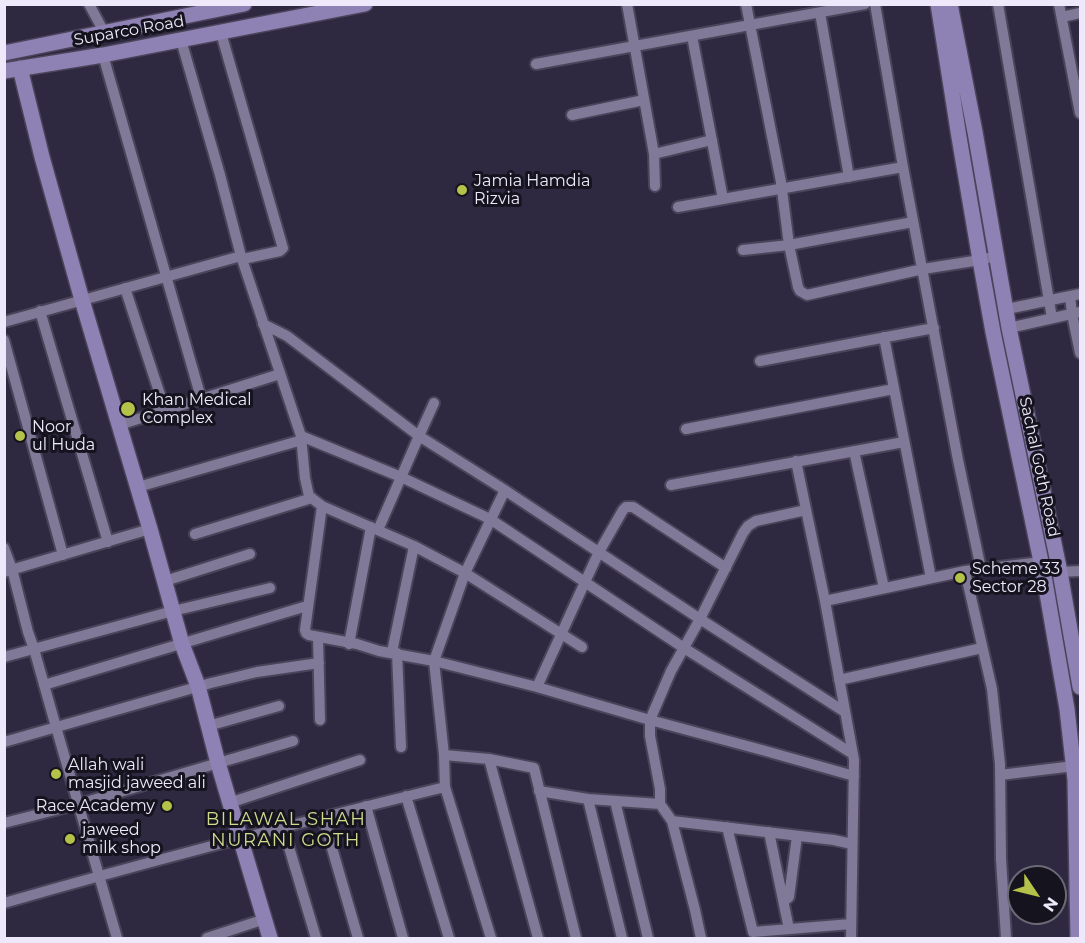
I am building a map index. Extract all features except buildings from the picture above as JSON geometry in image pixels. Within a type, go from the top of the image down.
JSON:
[{"type":"street","points":[[89,4],[104,32]]},
{"type":"street","name":"Suparco Road","points":[[4,53],[244,4]]},
{"type":"street","name":"Suparco Road","points":[[12,69],[102,55],[365,4]]},
{"type":"street","points":[[627,4],[654,154],[655,186]]},
{"type":"street","points":[[746,4],[782,190],[789,245],[800,291],[807,296],[923,269],[996,256]]},
{"type":"street","points":[[536,64],[865,4]]},
{"type":"street","points":[[875,4],[913,222],[981,569]]},
{"type":"street","name":"Sachal Goth Road","points":[[938,4],[958,137],[993,332],[1044,576],[1067,709],[1076,773],[1078,939]]},
{"type":"street","name":"Sachal Goth Road","points":[[950,4],[996,256],[1060,572],[1080,687]]},
{"type":"street","points":[[998,4],[1052,318]]},
{"type":"street","points":[[1059,4],[1080,113]]},
{"type":"street","points":[[4,321],[166,276],[280,251],[283,248],[225,32],[225,9]]},
{"type":"street","points":[[820,13],[849,177]]},
{"type":"street","points":[[1062,16],[1080,13]]},
{"type":"street","points":[[693,36],[723,199]]},
{"type":"street","points":[[181,40],[242,258],[302,438],[304,478],[309,496],[322,506],[414,546],[465,573],[582,647]]},
{"type":"street","points":[[102,55],[201,398]]},
{"type":"street","points":[[12,69],[42,157],[81,300],[138,487],[182,644],[198,686],[229,803],[270,939]]},
{"type":"street","points":[[572,115],[644,100]]},
{"type":"street","points":[[654,154],[712,140]]},
{"type":"street","points":[[678,207],[903,167]]},
{"type":"street","points":[[743,250],[789,245],[913,222]]},
{"type":"street","points":[[125,288],[165,410]]},
{"type":"street","points":[[1007,309],[1075,295],[1080,353]]},
{"type":"street","points":[[40,311],[108,542]]},
{"type":"street","points":[[1010,328],[1076,313]]},
{"type":"street","points":[[263,324],[287,336],[418,436],[505,490],[845,712]]},
{"type":"street","points":[[760,361],[934,328]]},
{"type":"street","points":[[884,337],[931,578]]},
{"type":"street","points":[[4,339],[63,555]]},
{"type":"street","points":[[119,425],[280,374]]},
{"type":"street","points":[[686,429],[894,389]]},
{"type":"street","points":[[349,644],[375,528],[434,403]]},
{"type":"street","points":[[138,487],[302,438],[401,477],[490,519],[684,648],[853,754]]},
{"type":"street","points":[[671,485],[904,442]]},
{"type":"street","points":[[854,451],[884,588]]},
{"type":"street","points":[[795,461],[825,601],[853,754],[851,939]]},
{"type":"street","points":[[491,939],[445,786],[434,661],[465,573],[505,490]]},
{"type":"street","points":[[195,534],[312,498]]},
{"type":"street","points":[[322,506],[308,606],[306,633],[309,635],[434,661],[537,687],[854,776]]},
{"type":"street","points":[[537,687],[599,552],[623,510],[630,506],[633,507],[726,568]]},
{"type":"street","points":[[701,939],[672,820],[660,804],[660,789],[650,736],[650,720],[671,671],[748,526],[756,521],[806,510]]},
{"type":"street","points":[[8,571],[150,529]]},
{"type":"street","points":[[401,747],[394,653],[414,546]]},
{"type":"street","points":[[4,548],[8,571],[34,649],[117,939]]},
{"type":"street","points":[[165,581],[250,554]]},
{"type":"street","points":[[825,601],[965,571],[1041,562]]},
{"type":"street","points":[[965,571],[992,689],[1000,764],[1001,859],[1006,939]]},
{"type":"street","points":[[1060,572],[1080,571]]},
{"type":"street","points":[[4,657],[173,611],[270,588]]},
{"type":"street","points":[[44,686],[308,606]]},
{"type":"street","points":[[318,637],[320,720]]},
{"type":"street","points":[[839,681],[982,648]]},
{"type":"street","points":[[4,742],[198,686],[257,672],[319,663]]},
{"type":"street","points":[[208,726],[279,706]]},
{"type":"street","points":[[4,823],[79,804],[293,741]]},
{"type":"street","points":[[444,755],[489,759],[534,768],[576,939]]},
{"type":"street","points":[[489,759],[538,939]]},
{"type":"street","points":[[229,803],[360,760]]},
{"type":"street","points":[[1000,775],[1076,773]]},
{"type":"street","points":[[4,903],[239,838],[445,786]]},
{"type":"street","points":[[539,791],[588,799],[660,804]]},
{"type":"street","points":[[406,796],[449,939]]},
{"type":"street","points":[[588,799],[622,939]]},
{"type":"street","points":[[615,801],[648,939]]},
{"type":"street","points":[[366,806],[403,939]]},
{"type":"street","points":[[323,817],[358,939]]},
{"type":"street","points":[[672,820],[852,844]]},
{"type":"street","points":[[283,827],[316,939]]},
{"type":"street","points":[[727,827],[753,932],[851,924]]},
{"type":"street","points":[[769,832],[789,929]]},
{"type":"street","points":[[784,901],[789,897],[797,836]]},
{"type":"street","points":[[207,939],[265,919]]},
{"type":"place","name":"Jamia Hamdia Rizvia","points":[[462,190]]},
{"type":"place","name":"Khan Medical Complex","points":[[128,409]]},
{"type":"place","name":"Noor ul Huda","points":[[20,436]]},
{"type":"place","name":"Scheme 33 Sector 28","points":[[960,578]]},
{"type":"place","name":"Allah wali masjid jaweed ali","points":[[56,774]]},
{"type":"place","name":"Race Academy","points":[[167,806]]},
{"type":"place","name":"jaweed milk shop","points":[[70,839]]},
{"type":"district","name":"BILAWAL SHAH NURANI GOTH","points":[[286,830]]}]
